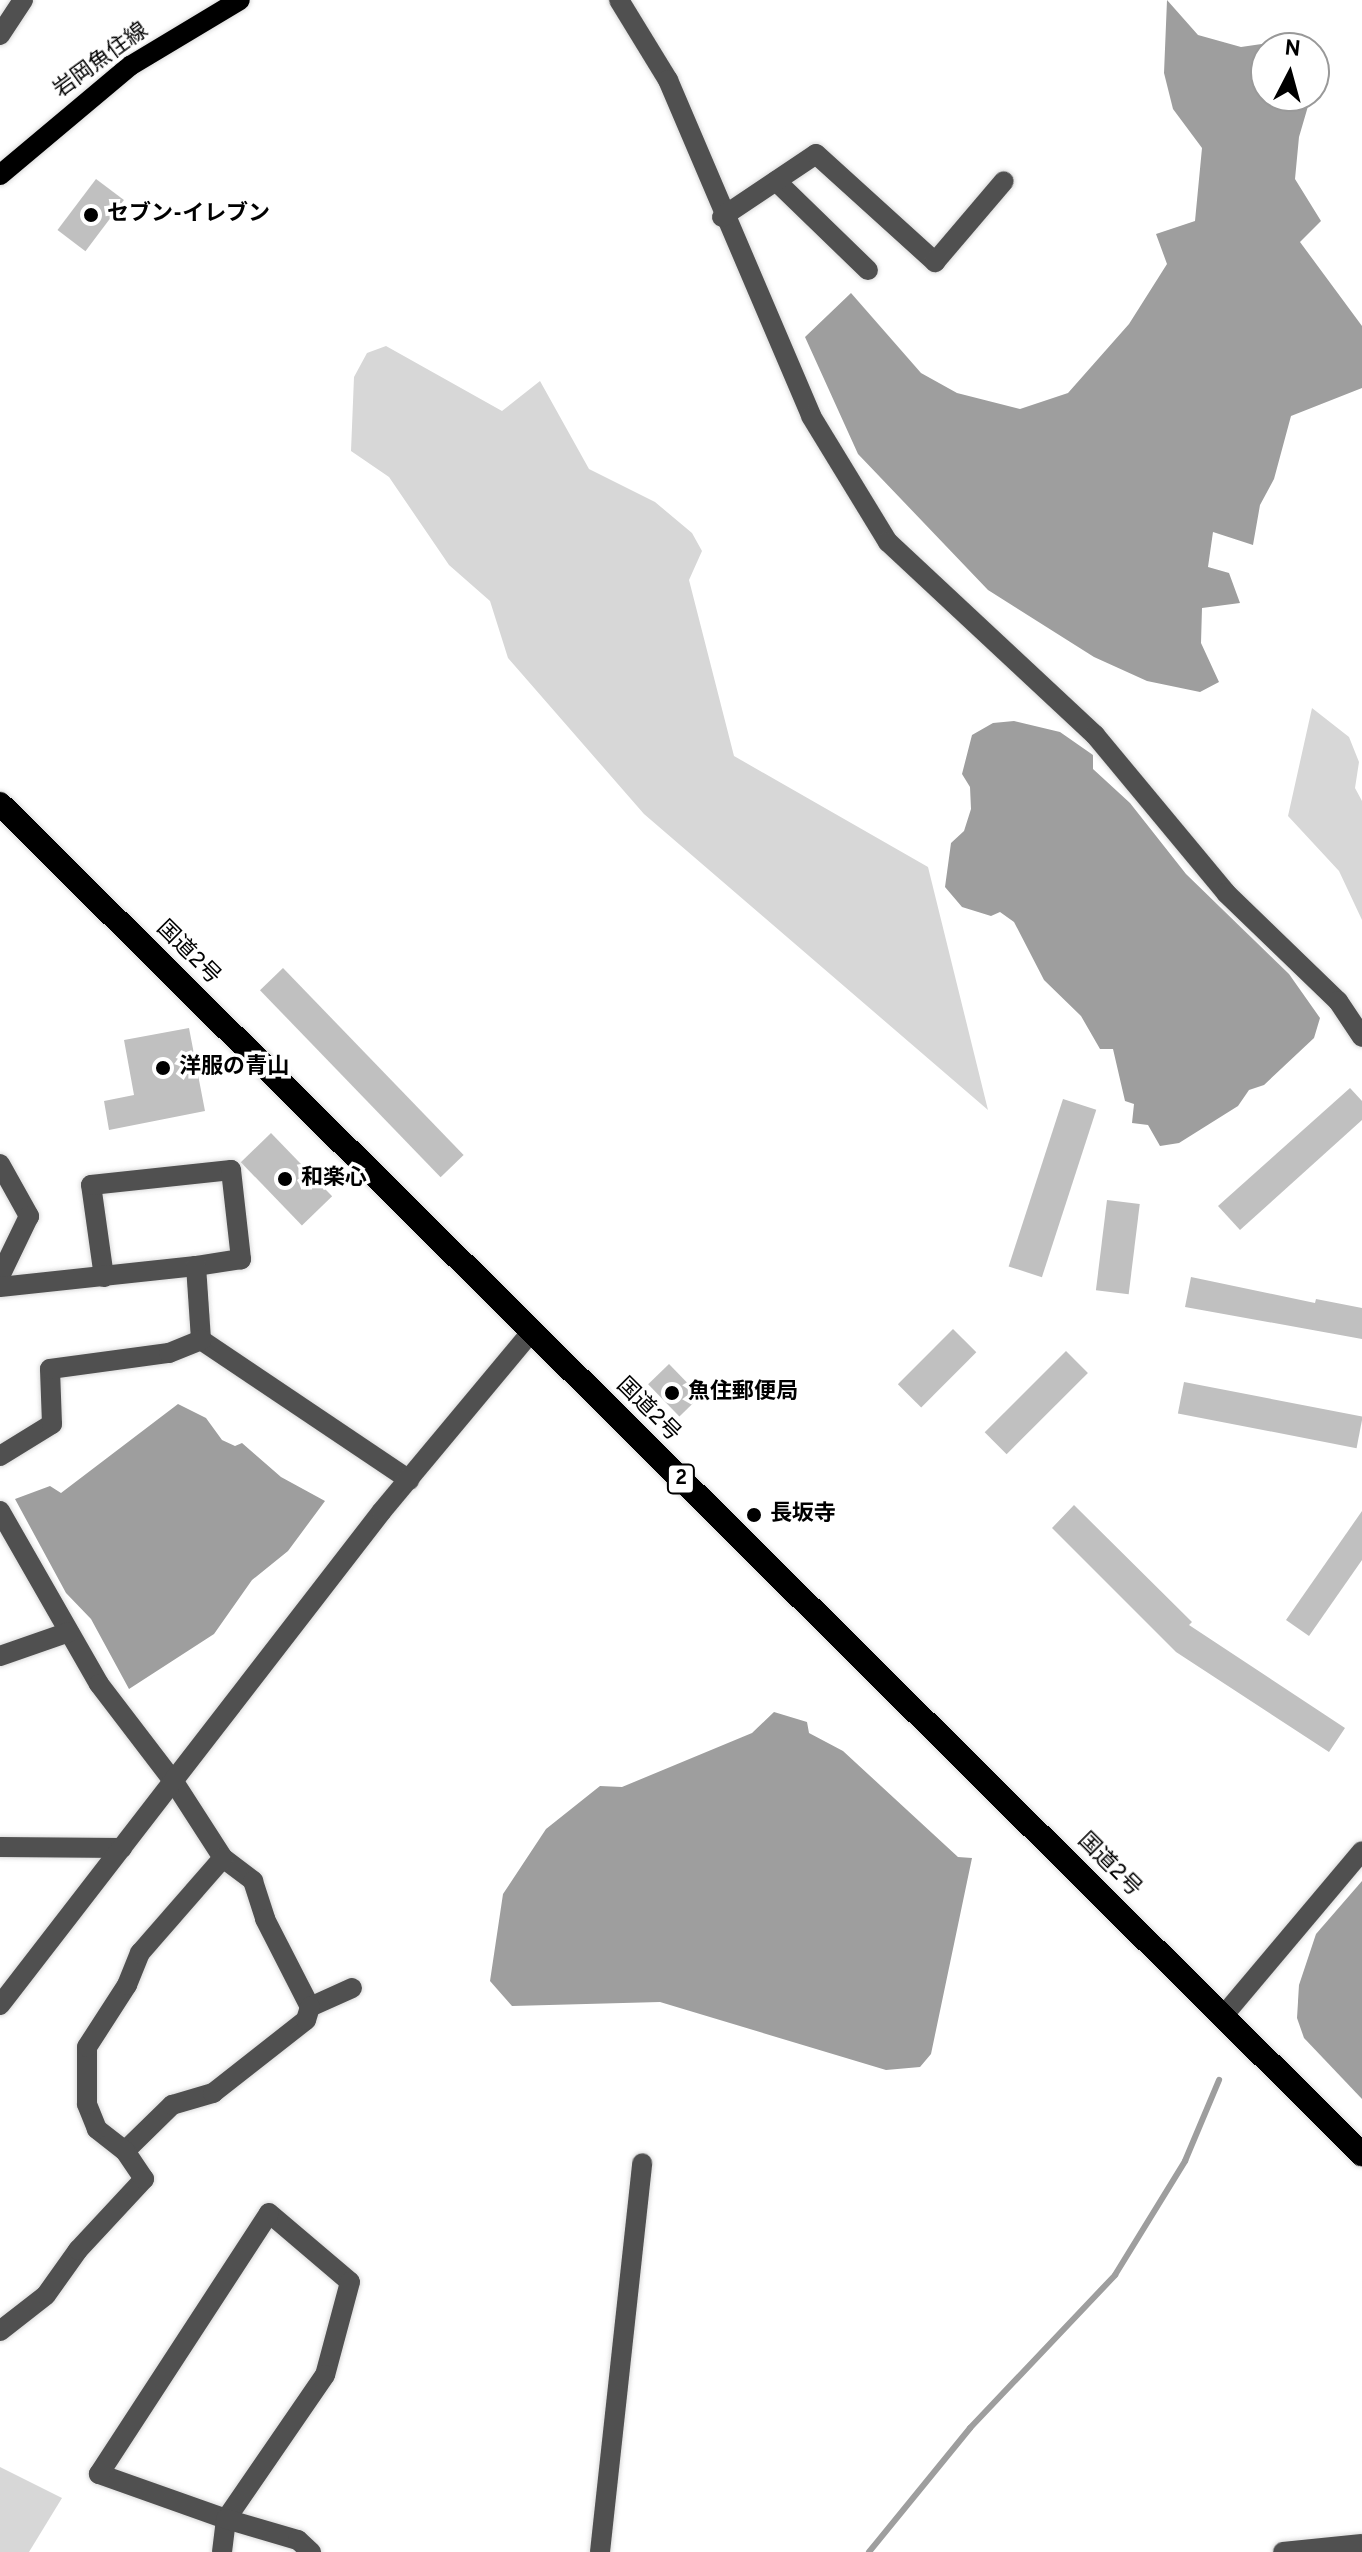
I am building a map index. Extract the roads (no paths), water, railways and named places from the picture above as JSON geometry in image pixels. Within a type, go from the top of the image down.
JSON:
[{"type":"highway","name":"国道2号","points":[[0,804],[1362,2154]]},
{"type":"main road","name":"岩岡魚住線","points":[[0,175],[130,66],[240,0]]},
{"type":"street","points":[[0,35],[23,0]]},
{"type":"street","points":[[619,0],[668,80],[722,217],[811,416],[888,542],[1095,735],[1226,893],[1338,1001],[1362,1037]]},
{"type":"street","points":[[722,217],[816,154],[935,262],[1004,181]]},
{"type":"street","points":[[776,181],[868,270]]},
{"type":"street","points":[[0,1164],[29,1216],[0,1276]]},
{"type":"street","points":[[0,1287],[104,1277],[241,1259],[231,1170],[91,1185],[104,1277]]},
{"type":"street","points":[[196,1266],[201,1340]]},
{"type":"street","points":[[3,1996],[409,1480],[532,1331]]},
{"type":"street","points":[[201,1340],[409,1480]]},
{"type":"street","points":[[0,1456],[52,1424],[50,1369],[169,1353],[201,1340]]},
{"type":"street","points":[[0,1511],[99,1684],[174,1782],[223,1858],[253,1881],[265,1919],[310,2007],[306,2020],[213,2093],[172,2105],[125,2151]]},
{"type":"street","points":[[0,1656],[69,1632]]},
{"type":"street","points":[[0,1847],[122,1848]]},
{"type":"street","points":[[1224,2015],[1362,1851]]},
{"type":"street","points":[[0,2331],[46,2295],[78,2250],[144,2179],[125,2151],[97,2129],[87,2104],[87,2047],[127,1985],[140,1953],[223,1858]]},
{"type":"street","points":[[310,2007],[352,1988]]},
{"type":"street","points":[[600,2552],[642,2163]]},
{"type":"street","points":[[222,2552],[226,2519],[325,2375],[350,2282],[269,2213],[99,2474],[226,2519],[298,2540],[311,2552]]},
{"type":"street","points":[[1283,2552],[1362,2544]]},
{"type":"waterway","points":[[869,2552],[970,2428],[1115,2275],[1185,2161],[1219,2080]]},
{"type":"place","name":"セブン-イレブン","points":[[91,215]]},
{"type":"place","name":"洋服の青山","points":[[163,1068]]},
{"type":"place","name":"和楽心","points":[[285,1179]]},
{"type":"place","name":"魚住郵便局","points":[[672,1393]]},
{"type":"place","name":"長坂寺","points":[[754,1515]]}]
